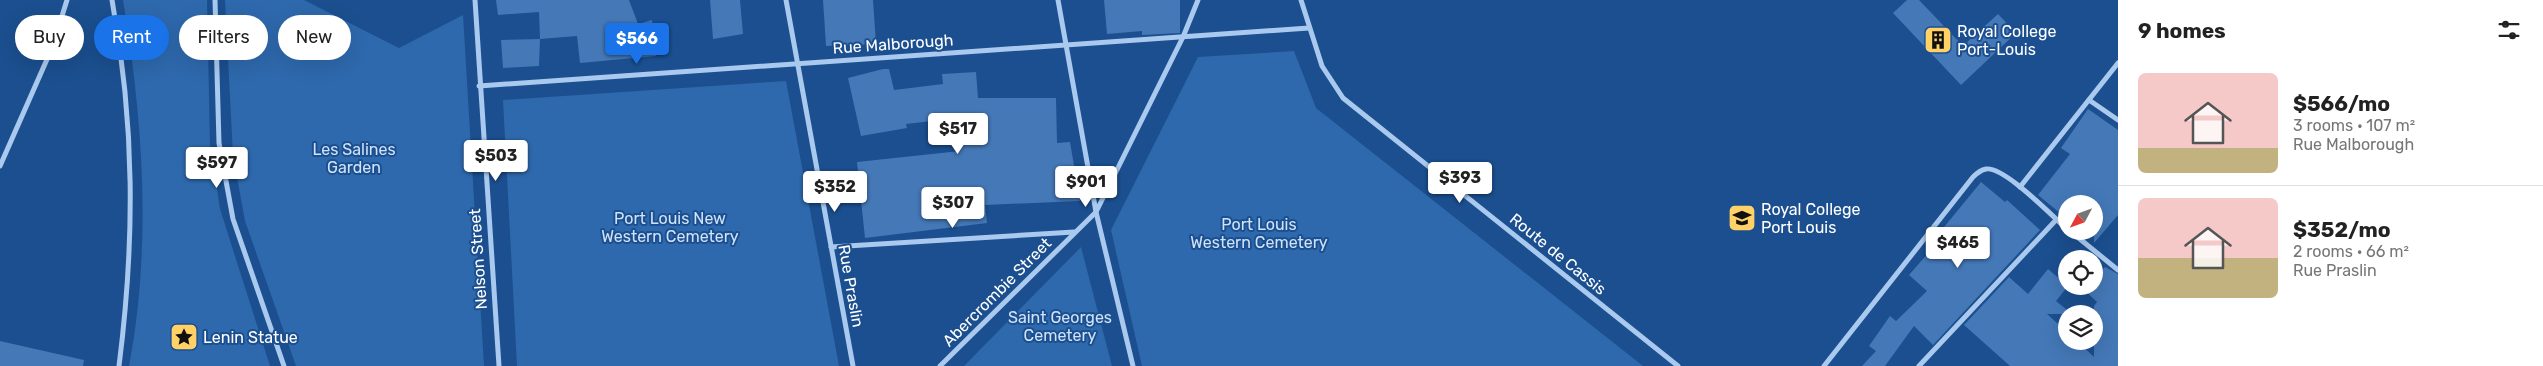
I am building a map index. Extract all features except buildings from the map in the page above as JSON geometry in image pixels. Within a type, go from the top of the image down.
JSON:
[{"type":"street","points":[[0,166],[52,48],[67,0]]},
{"type":"street","points":[[112,0],[125,87],[132,218],[128,295],[119,366]]},
{"type":"street","points":[[215,0],[219,143],[233,219],[284,366]]},
{"type":"street","name":"Nelson Street","points":[[475,0],[498,366]]},
{"type":"street","name":"Rue Praslin","points":[[786,0],[853,366]]},
{"type":"street","points":[[1058,0],[1096,212],[1133,366]]},
{"type":"street","name":"Abercrombie Street","points":[[940,366],[1096,212],[1183,37],[1198,0]]},
{"type":"street","name":"Route de Cassis","points":[[1301,0],[1322,66],[1343,98],[1678,366]]},
{"type":"street","name":"Rue Malborough","points":[[479,86],[1309,28]]},
{"type":"street","points":[[2020,186],[2118,63]]},
{"type":"street","points":[[2089,100],[2118,120]]},
{"type":"street","points":[[1824,366],[1973,176],[1987,169],[1995,170],[2020,186],[2056,220],[1919,366]]},
{"type":"street","points":[[832,247],[1075,232]]},
{"type":"street","points":[[2081,240],[2118,270]]},
{"type":"green space","points":[[123,0],[207,0],[207,15],[179,15],[179,60],[208,60],[210,145],[220,209],[270,366],[129,366],[141,275],[142,229],[140,137],[132,60],[169,60],[169,15],[125,15]]},
{"type":"green space","name":"Les Salines Garden","points":[[225,0],[304,0],[334,15],[278,15],[278,60],[351,60],[351,24],[399,48],[463,15],[484,366],[296,366],[245,221],[233,155],[228,60],[268,60],[268,15],[226,15]]},
{"type":"green space","name":"Port Louis Western Cemetery","points":[[1294,51],[1316,108],[1643,366],[1142,366],[1111,230],[1198,57]]},
{"type":"green space","name":"Port Louis New Western Cemetery","points":[[786,81],[839,366],[517,366],[503,100]]},
{"type":"green space","name":"Saint Georges Cemetery","points":[[1081,247],[1112,366],[964,366]]},
{"type":"place","name":"Royal College Port-Louis","points":[[1938,40]]},
{"type":"place","name":"Royal College Port Louis","points":[[1742,218]]},
{"type":"place","name":"Lenin Statue","points":[[184,337]]}]
